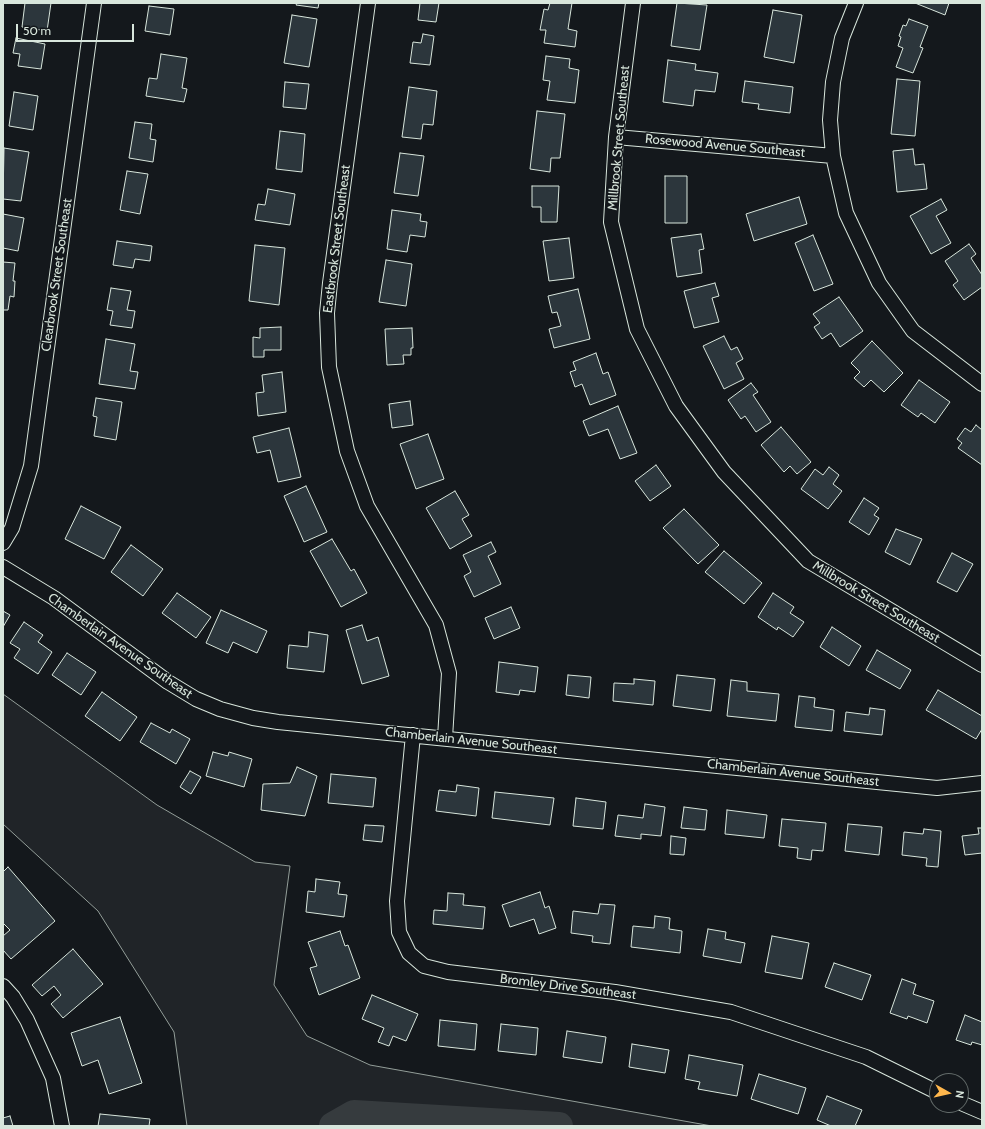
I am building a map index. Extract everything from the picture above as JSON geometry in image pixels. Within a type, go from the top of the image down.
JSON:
[{"type":"street","name":"Clearbrook Street Southeast","points":[[3,543],[12,528],[30,466],[94,3]]},
{"type":"street","name":"Eastbrook Street Southeast","points":[[368,3],[330,283],[327,313],[329,367],[347,451],[367,506],[436,625],[449,673],[445,738]]},
{"type":"street","name":"Millbrook Street Southeast","points":[[633,3],[616,136],[611,222],[637,329],[676,406],[724,472],[808,561],[982,665]]},
{"type":"street","points":[[856,3],[842,38],[833,82],[830,120],[833,156],[846,213],[879,283],[913,331],[982,384]]},
{"type":"street","name":"Rosewood Avenue Southeast","points":[[616,136],[833,156]]},
{"type":"street","name":"Chamberlain Avenue Southeast","points":[[3,567],[54,598],[168,682],[196,699],[220,709],[253,718],[278,722],[938,788],[982,783]]},
{"type":"street","name":"Bromley Drive Southeast","points":[[413,735],[397,901],[399,932],[409,953],[424,966],[448,972],[615,992],[731,1012],[866,1057],[929,1088]]},
{"type":"street","points":[[3,986],[13,997],[27,1020],[53,1078],[62,1126]]},
{"type":"street","points":[[969,1106],[982,1112]]},
{"type":"shaded area","points":[[3,694],[157,805],[255,862],[290,866],[274,985],[307,1036],[370,1065],[712,1126],[187,1126],[174,1032],[98,911],[3,824]]},
{"type":"building","points":[[25,3],[51,3],[47,31],[22,27]]},
{"type":"building","points":[[297,3],[319,3],[318,8],[296,5]]},
{"type":"building","points":[[420,3],[439,3],[436,22],[418,20]]},
{"type":"building","points":[[550,3],[572,3],[568,29],[577,31],[575,47],[544,43],[546,30],[540,30],[544,9],[548,10]]},
{"type":"building","points":[[677,3],[707,5],[700,50],[671,46]]},
{"type":"building","points":[[915,3],[949,3],[945,15]]},
{"type":"building","points":[[149,6],[174,9],[170,35],[145,31]]},
{"type":"building","points":[[773,10],[802,15],[794,63],[764,57]]},
{"type":"building","points":[[292,15],[317,19],[309,67],[284,63]]},
{"type":"building","points":[[909,19],[928,26],[920,47],[923,48],[913,73],[896,67],[903,48],[898,46],[901,37],[899,36],[903,25],[906,26]]},
{"type":"building","points":[[423,34],[434,36],[430,65],[410,63],[413,42],[421,43]]},
{"type":"building","points":[[16,38],[45,44],[41,69],[18,66],[20,54],[13,53]]},
{"type":"building","points":[[161,54],[187,58],[182,88],[187,89],[184,102],[146,96],[149,78],[157,79]]},
{"type":"building","points":[[546,56],[570,59],[569,68],[579,70],[575,103],[547,100],[550,81],[543,80]]},
{"type":"building","points":[[668,60],[696,64],[695,70],[718,73],[715,92],[695,90],[693,106],[663,102]]},
{"type":"building","points":[[897,79],[920,81],[915,136],[891,134]]},
{"type":"building","points":[[745,81],[793,87],[790,113],[758,109],[759,104],[742,102]]},
{"type":"building","points":[[285,82],[309,84],[306,109],[283,107]]},
{"type":"building","points":[[409,87],[437,91],[433,125],[423,124],[421,139],[402,137]]},
{"type":"building","points":[[14,92],[38,96],[33,130],[9,126]]},
{"type":"building","points":[[537,111],[565,114],[560,158],[551,158],[550,172],[530,169]]},
{"type":"building","points":[[135,122],[152,124],[150,139],[156,140],[153,162],[129,158]]},
{"type":"building","points":[[280,131],[305,134],[302,172],[276,169]]},
{"type":"building","points":[[4,148],[29,152],[21,201],[3,199]]},
{"type":"building","points":[[913,149],[915,165],[924,164],[927,189],[897,192],[893,151]]},
{"type":"building","points":[[400,153],[424,156],[418,196],[394,193]]},
{"type":"building","points":[[127,171],[148,174],[140,214],[120,210]]},
{"type":"building","points":[[665,176],[687,176],[687,223],[665,223]]},
{"type":"building","points":[[532,186],[559,186],[557,222],[541,222],[541,207],[532,207]]},
{"type":"building","points":[[268,189],[295,194],[290,225],[255,220],[258,204],[265,205]]},
{"type":"building","points":[[799,197],[807,224],[754,241],[746,214]]},
{"type":"building","points":[[941,199],[947,210],[936,216],[951,243],[931,254],[910,216]]},
{"type":"building","points":[[392,210],[421,214],[420,221],[427,222],[425,237],[410,235],[407,252],[387,249]]},
{"type":"building","points":[[3,214],[24,218],[18,251],[3,248]]},
{"type":"building","points":[[701,234],[704,249],[699,250],[702,273],[677,277],[671,238]]},
{"type":"building","points":[[813,235],[833,284],[814,291],[795,243]]},
{"type":"building","points":[[569,238],[574,278],[549,281],[543,241]]},
{"type":"building","points":[[117,241],[152,246],[150,261],[135,259],[133,268],[113,265]]},
{"type":"building","points":[[969,244],[976,254],[971,258],[982,275],[982,287],[964,300],[953,285],[958,281],[945,261]]},
{"type":"building","points":[[255,245],[285,248],[279,305],[249,301]]},
{"type":"building","points":[[386,260],[412,264],[406,306],[379,302]]},
{"type":"building","points":[[3,262],[15,263],[13,281],[15,281],[14,297],[10,296],[8,310],[3,310]]},
{"type":"building","points":[[715,283],[719,296],[712,298],[719,322],[694,328],[684,291]]},
{"type":"building","points":[[111,288],[131,291],[127,310],[135,311],[132,328],[110,325],[113,311],[107,310]]},
{"type":"building","points":[[578,289],[590,339],[554,348],[549,329],[561,326],[557,312],[552,313],[548,296]]},
{"type":"building","points":[[839,297],[863,331],[840,347],[831,333],[822,339],[814,327],[820,323],[813,314]]},
{"type":"building","points":[[281,327],[281,350],[264,350],[264,357],[253,357],[253,337],[260,338],[260,328]]},
{"type":"building","points":[[412,328],[413,348],[411,348],[411,355],[403,355],[404,364],[387,365],[385,329]]},
{"type":"building","points":[[724,336],[731,350],[737,347],[743,359],[736,363],[744,379],[724,389],[703,346]]},
{"type":"building","points":[[106,339],[135,344],[130,371],[138,372],[135,389],[99,384]]},
{"type":"building","points":[[872,341],[903,373],[884,392],[871,380],[864,387],[854,378],[860,372],[851,363]]},
{"type":"building","points":[[596,353],[603,374],[608,372],[616,395],[590,405],[582,384],[575,387],[570,372],[576,370],[573,362]]},
{"type":"building","points":[[282,372],[286,412],[258,416],[256,393],[264,392],[262,375]]},
{"type":"building","points":[[919,380],[950,402],[935,423],[921,413],[918,417],[901,405]]},
{"type":"building","points":[[751,383],[758,392],[753,395],[771,422],[756,432],[745,416],[741,419],[728,400]]},
{"type":"building","points":[[96,398],[122,402],[116,440],[94,436],[97,417],[93,416]]},
{"type":"building","points":[[410,401],[413,425],[392,428],[389,404]]},
{"type":"building","points":[[618,406],[637,453],[620,459],[608,429],[589,436],[583,421]]},
{"type":"building","points":[[976,425],[982,430],[982,465],[958,448],[962,443],[957,439],[965,428],[971,432]]},
{"type":"building","points":[[781,427],[811,462],[797,474],[790,466],[784,472],[761,445]]},
{"type":"building","points":[[289,428],[301,477],[278,482],[270,450],[257,453],[253,437]]},
{"type":"building","points":[[428,434],[444,479],[416,489],[400,444]]},
{"type":"building","points":[[656,465],[671,486],[650,501],[635,481]]},
{"type":"building","points":[[829,467],[839,475],[833,484],[842,491],[828,509],[801,489],[815,469],[823,475]]},
{"type":"building","points":[[306,486],[327,532],[304,542],[284,496]]},
{"type":"building","points":[[455,491],[469,515],[462,519],[472,536],[450,549],[426,508]]},
{"type":"building","points":[[864,498],[879,508],[874,515],[879,518],[869,535],[849,522]]},
{"type":"building","points":[[81,506],[121,527],[104,559],[65,539]]},
{"type":"building","points":[[684,509],[719,545],[698,564],[663,528]]},
{"type":"building","points":[[896,529],[922,539],[910,565],[885,552]]},
{"type":"building","points":[[332,539],[351,571],[354,569],[367,593],[341,607],[310,551]]},
{"type":"building","points":[[491,542],[496,552],[488,556],[501,584],[474,597],[464,576],[471,572],[463,555]]},
{"type":"building","points":[[131,545],[163,569],[143,596],[111,572]]},
{"type":"building","points":[[724,551],[762,583],[744,604],[705,572]]},
{"type":"building","points":[[952,553],[973,564],[957,592],[937,582]]},
{"type":"building","points":[[177,593],[211,617],[196,638],[162,613]]},
{"type":"building","points":[[773,593],[794,607],[790,613],[804,622],[793,637],[778,627],[777,630],[758,617]]},
{"type":"building","points":[[511,607],[520,628],[494,639],[485,618]]},
{"type":"building","points":[[221,610],[267,631],[257,653],[233,642],[228,653],[206,643]]},
{"type":"building","points":[[3,611],[10,615],[3,627]]},
{"type":"building","points":[[24,622],[43,635],[38,642],[52,652],[38,674],[14,658],[20,649],[10,643]]},
{"type":"building","points":[[362,625],[367,641],[378,637],[389,676],[362,684],[346,630]]},
{"type":"building","points":[[832,627],[861,646],[849,666],[820,647]]},
{"type":"building","points":[[309,632],[328,635],[324,672],[287,668],[289,645],[308,647]]},
{"type":"building","points":[[877,650],[911,670],[900,689],[866,670]]},
{"type":"building","points":[[67,653],[96,672],[81,695],[52,675]]},
{"type":"building","points":[[499,662],[538,667],[535,692],[520,690],[519,695],[496,692]]},
{"type":"building","points":[[568,675],[591,677],[589,698],[566,695]]},
{"type":"building","points":[[677,675],[715,679],[711,711],[673,706]]},
{"type":"building","points":[[634,679],[655,681],[653,705],[613,701],[614,683],[634,684]]},
{"type":"building","points":[[731,680],[747,682],[747,691],[779,694],[776,721],[727,716]]},
{"type":"building","points":[[938,690],[982,716],[982,729],[976,739],[926,710]]},
{"type":"building","points":[[102,692],[137,717],[120,741],[85,716]]},
{"type":"building","points":[[799,696],[815,698],[814,707],[834,710],[832,731],[795,727]]},
{"type":"building","points":[[870,708],[885,710],[882,735],[844,731],[846,712],[869,715]]},
{"type":"building","points":[[151,723],[170,733],[172,729],[190,739],[176,764],[140,742]]},
{"type":"building","points":[[213,752],[228,756],[229,752],[252,759],[244,787],[206,776]]},
{"type":"building","points":[[297,767],[317,776],[305,816],[261,810],[263,784],[290,783]]},
{"type":"building","points":[[190,771],[201,777],[191,794],[180,787]]},
{"type":"building","points":[[331,774],[376,778],[373,807],[328,803]]},
{"type":"building","points":[[457,785],[479,788],[476,816],[436,811],[439,790],[456,792]]},
{"type":"building","points":[[495,792],[554,798],[550,825],[492,818]]},
{"type":"building","points":[[576,798],[606,802],[603,829],[573,826]]},
{"type":"building","points":[[645,804],[665,807],[661,836],[641,834],[641,839],[615,836],[618,815],[643,818]]},
{"type":"building","points":[[684,807],[707,810],[705,830],[681,828]]},
{"type":"building","points":[[727,810],[767,815],[764,838],[725,834]]},
{"type":"building","points":[[782,819],[826,823],[823,851],[812,850],[811,860],[797,858],[798,848],[779,846]]},
{"type":"building","points":[[848,824],[882,827],[879,855],[845,851]]},
{"type":"building","points":[[365,825],[384,826],[382,842],[363,840]]},
{"type":"building","points":[[978,828],[982,828],[982,853],[965,855],[962,836],[979,834]]},
{"type":"building","points":[[924,829],[941,831],[938,867],[926,866],[927,858],[902,855],[904,832],[923,834]]},
{"type":"building","points":[[671,836],[686,838],[684,855],[670,854]]},
{"type":"building","points":[[8,867],[55,921],[11,959],[3,950],[3,936],[10,930],[3,923],[3,872]]},
{"type":"building","points":[[316,879],[340,882],[338,894],[347,895],[344,917],[306,912],[308,891],[315,892]]},
{"type":"building","points":[[540,892],[545,908],[549,906],[556,928],[539,934],[534,919],[510,927],[502,905]]},
{"type":"building","points":[[448,893],[464,894],[463,905],[485,907],[483,929],[433,924],[434,910],[447,911]]},
{"type":"building","points":[[600,904],[615,905],[610,944],[592,942],[593,936],[571,933],[573,911],[598,914]]},
{"type":"building","points":[[655,916],[670,918],[669,929],[682,931],[680,953],[631,947],[633,926],[654,928]]},
{"type":"building","points":[[708,929],[726,932],[725,939],[745,943],[741,963],[703,956]]},
{"type":"building","points":[[340,931],[345,946],[348,945],[360,978],[319,995],[310,968],[317,966],[308,942]]},
{"type":"building","points":[[772,936],[809,943],[802,979],[765,972]]},
{"type":"building","points":[[73,949],[103,984],[63,1018],[51,1004],[61,995],[54,986],[42,996],[32,985]]},
{"type":"building","points":[[834,963],[871,975],[862,1000],[825,987]]},
{"type":"building","points":[[902,979],[916,984],[913,994],[934,1001],[927,1023],[908,1016],[907,1019],[890,1013]]},
{"type":"building","points":[[372,995],[418,1014],[406,1041],[393,1036],[389,1046],[378,1042],[384,1028],[362,1019]]},
{"type":"building","points":[[965,1015],[982,1022],[982,1045],[972,1042],[971,1045],[956,1040]]},
{"type":"building","points":[[120,1017],[142,1083],[109,1094],[98,1060],[82,1066],[71,1033]]},
{"type":"building","points":[[440,1020],[477,1024],[475,1050],[438,1046]]},
{"type":"building","points":[[501,1024],[538,1028],[536,1055],[498,1051]]},
{"type":"building","points":[[567,1031],[606,1037],[602,1063],[563,1057]]},
{"type":"building","points":[[632,1044],[669,1050],[665,1073],[629,1067]]},
{"type":"building","points":[[689,1055],[743,1065],[737,1096],[698,1089],[700,1082],[685,1079]]},
{"type":"building","points":[[759,1074],[806,1088],[798,1114],[751,1099]]},
{"type":"building","points":[[827,1096],[862,1110],[855,1126],[831,1126],[817,1120]]},
{"type":"building","points":[[100,1114],[150,1119],[149,1126],[98,1126]]},
{"type":"building","points":[[10,1116],[13,1126],[3,1126],[3,1118]]},
{"type":"waterway","points":[[333,1126],[354,1114],[559,1126]]}]
